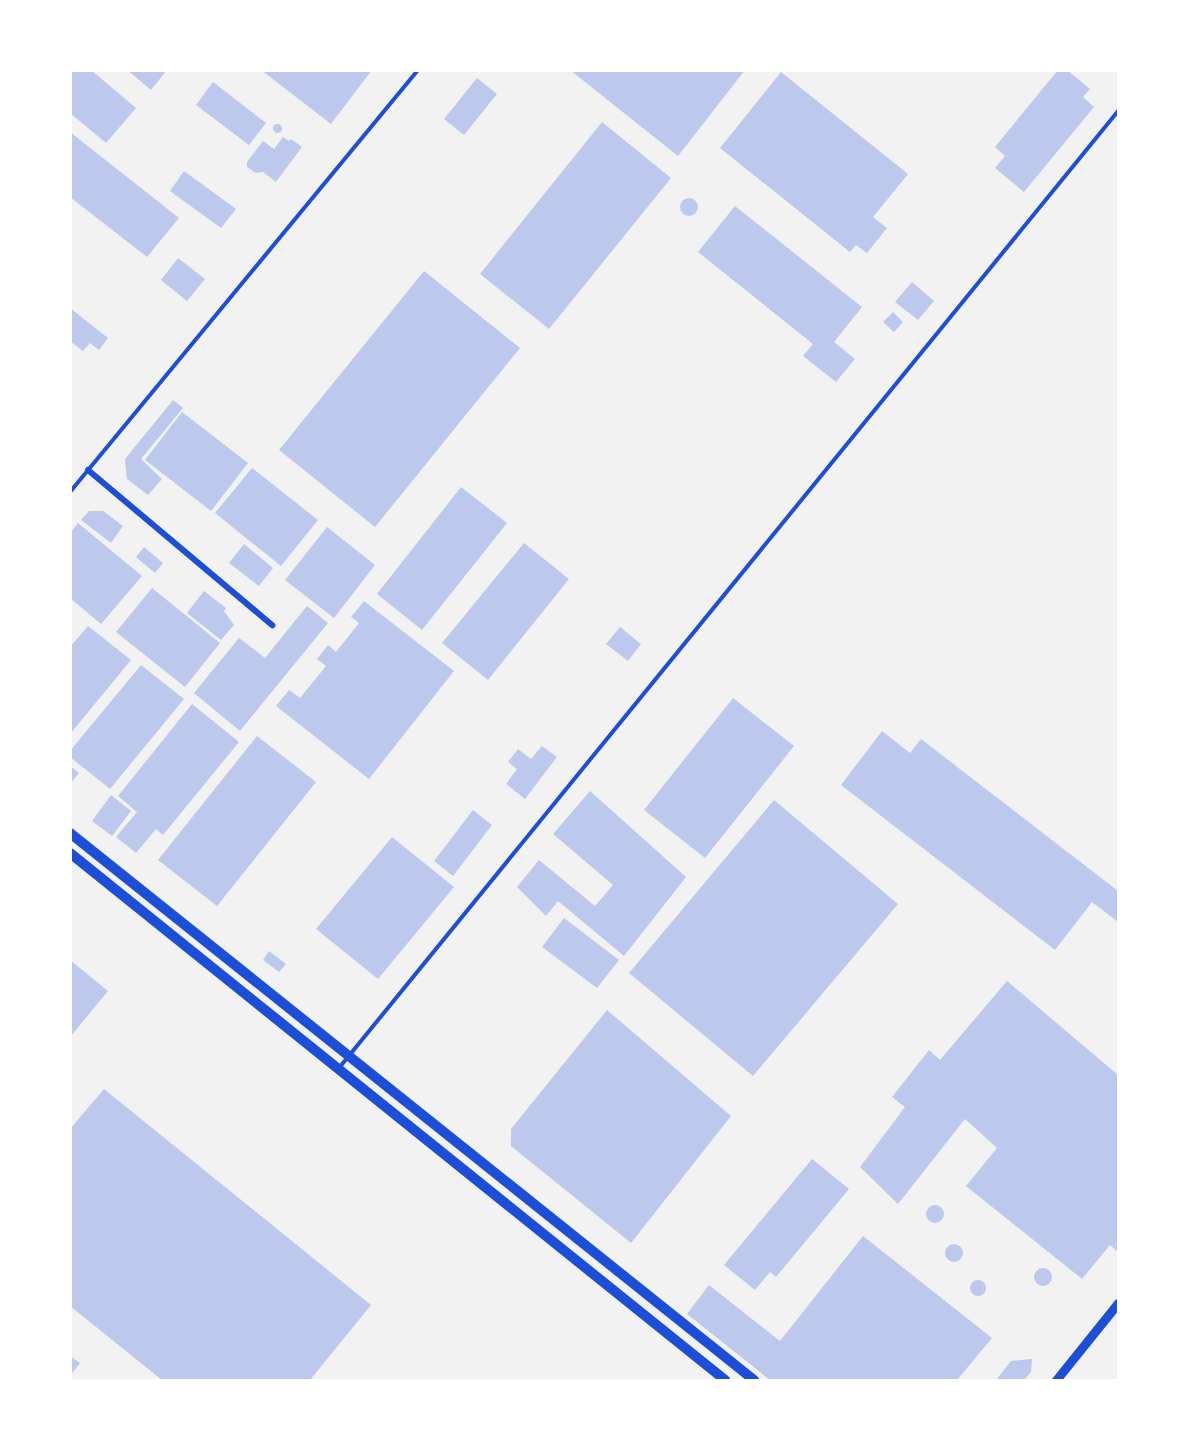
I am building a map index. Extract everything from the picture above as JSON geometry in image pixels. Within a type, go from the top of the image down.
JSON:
[{"type":"main road","points":[[70,833],[350,1054],[754,1380]]},
{"type":"main road","points":[[70,854],[725,1380]]},
{"type":"street","points":[[88,470],[272,625]]},
{"type":"street","points":[[1056,1380],[1119,1303]]},
{"type":"lane","points":[[70,492],[418,70]]},
{"type":"lane","points":[[339,1069],[1119,111]]},
{"type":"building","points":[[70,70],[91,70],[136,108],[106,143],[70,113]]},
{"type":"building","points":[[127,70],[167,70],[151,90]]},
{"type":"building","points":[[261,70],[372,70],[331,124]]},
{"type":"building","points":[[570,70],[745,70],[678,156]]},
{"type":"building","points":[[1058,70],[1067,70],[1090,89],[1083,97],[1094,107],[1024,192],[995,168],[1005,156],[995,147]]},
{"type":"building","points":[[781,72],[908,174],[873,217],[887,228],[867,253],[856,245],[850,252],[720,148]]},
{"type":"building","points":[[477,78],[497,94],[464,135],[444,119]]},
{"type":"building","points":[[213,82],[266,123],[249,145],[196,105]]},
{"type":"building","points":[[602,122],[671,178],[549,329],[480,274]]},
{"type":"building","points":[[277,123],[282,128],[277,133],[272,128]]},
{"type":"building","points":[[70,132],[179,218],[147,257],[70,197]]},
{"type":"building","points":[[283,137],[289,141],[291,139],[302,147],[276,182],[263,172],[256,173],[247,167],[247,162],[263,141],[274,149]]},
{"type":"building","points":[[184,171],[236,209],[221,228],[170,191]]},
{"type":"building","points":[[689,198],[695,201],[698,207],[695,213],[689,216],[683,213],[680,207],[683,201]]},
{"type":"building","points":[[735,206],[862,307],[834,342],[855,359],[836,382],[803,356],[813,344],[698,252]]},
{"type":"building","points":[[178,258],[205,279],[187,301],[161,280]]},
{"type":"building","points":[[424,271],[520,348],[375,527],[279,450]]},
{"type":"building","points":[[912,282],[934,301],[918,320],[895,302]]},
{"type":"building","points":[[70,308],[108,338],[99,350],[90,343],[83,351],[70,341]]},
{"type":"building","points":[[893,312],[903,322],[894,332],[883,322]]},
{"type":"building","points":[[173,400],[183,408],[141,459],[162,479],[148,495],[127,479],[125,459]]},
{"type":"building","points":[[182,412],[248,463],[211,511],[145,460]]},
{"type":"building","points":[[252,468],[318,520],[281,566],[215,513]]},
{"type":"building","points":[[461,487],[507,523],[422,630],[377,594]]},
{"type":"building","points":[[89,511],[103,511],[123,526],[111,543],[81,520]]},
{"type":"building","points":[[78,523],[142,576],[101,624],[70,598],[70,533]]},
{"type":"building","points":[[327,527],[375,565],[334,618],[285,580]]},
{"type":"building","points":[[524,543],[569,579],[488,680],[442,643]]},
{"type":"building","points":[[244,544],[273,568],[259,586],[229,563]]},
{"type":"building","points":[[144,547],[163,563],[155,573],[136,557]]},
{"type":"building","points":[[152,588],[220,643],[185,687],[116,632]]},
{"type":"building","points":[[204,591],[226,608],[224,611],[234,625],[221,640],[187,613]]},
{"type":"building","points":[[364,601],[454,671],[369,779],[276,706],[289,690],[300,698],[326,666],[317,659],[328,645],[336,652],[359,623],[351,617]]},
{"type":"building","points":[[307,606],[328,623],[240,731],[194,693],[239,638],[265,658]]},
{"type":"building","points":[[88,626],[131,660],[70,734],[70,647]]},
{"type":"building","points":[[620,627],[641,644],[628,661],[606,644]]},
{"type":"building","points":[[141,665],[184,699],[110,789],[70,757],[70,751]]},
{"type":"building","points":[[733,698],[794,746],[705,858],[644,810]]},
{"type":"building","points":[[192,704],[239,742],[163,835],[156,829],[136,853],[116,837],[137,812],[118,796]]},
{"type":"building","points":[[882,731],[910,753],[921,739],[1118,891],[1118,922],[1092,902],[1055,950],[841,785]]},
{"type":"building","points":[[257,736],[316,782],[217,906],[158,860]]},
{"type":"building","points":[[542,746],[557,757],[525,799],[506,784],[517,769],[508,762],[518,749],[531,759]]},
{"type":"building","points":[[70,766],[79,773],[70,784]]},
{"type":"building","points":[[590,791],[686,877],[624,956],[558,901],[546,916],[517,887],[539,860],[595,906],[613,885],[553,834]]},
{"type":"building","points":[[111,795],[131,811],[112,836],[92,821]]},
{"type":"building","points":[[774,800],[898,904],[753,1076],[629,973]]},
{"type":"building","points":[[473,810],[492,825],[453,876],[434,861]]},
{"type":"building","points":[[392,837],[454,887],[378,979],[316,929]]},
{"type":"building","points":[[564,918],[619,960],[597,988],[542,947]]},
{"type":"building","points":[[269,951],[286,964],[279,972],[263,960]]},
{"type":"building","points":[[70,960],[108,991],[70,1037]]},
{"type":"building","points":[[1007,981],[1118,1075],[1118,1252],[1110,1245],[1082,1279],[966,1186],[997,1148],[965,1119],[898,1204],[860,1167],[905,1107],[892,1097],[929,1050],[940,1060]]},
{"type":"building","points":[[607,1010],[731,1116],[631,1243],[511,1146],[511,1129]]},
{"type":"building","points":[[104,1089],[371,1305],[310,1380],[162,1380],[70,1306],[70,1129]]},
{"type":"building","points":[[812,1159],[849,1189],[776,1277],[770,1272],[755,1290],[724,1265]]},
{"type":"building","points":[[931,1205],[939,1205],[944,1210],[942,1221],[931,1223],[926,1218],[926,1210]]},
{"type":"building","points":[[863,1236],[992,1338],[957,1380],[770,1380],[687,1314],[709,1285],[780,1341]]},
{"type":"building","points":[[954,1244],[960,1247],[963,1253],[960,1259],[954,1262],[948,1259],[945,1253],[948,1247]]},
{"type":"building","points":[[1043,1268],[1049,1271],[1052,1277],[1049,1283],[1043,1286],[1037,1283],[1034,1277],[1037,1271]]},
{"type":"building","points":[[978,1280],[984,1282],[986,1288],[984,1294],[978,1296],[972,1294],[970,1288],[972,1282]]},
{"type":"building","points":[[70,1356],[80,1363],[70,1376]]},
{"type":"building","points":[[1032,1359],[1031,1372],[1024,1380],[996,1380],[1011,1361]]}]
